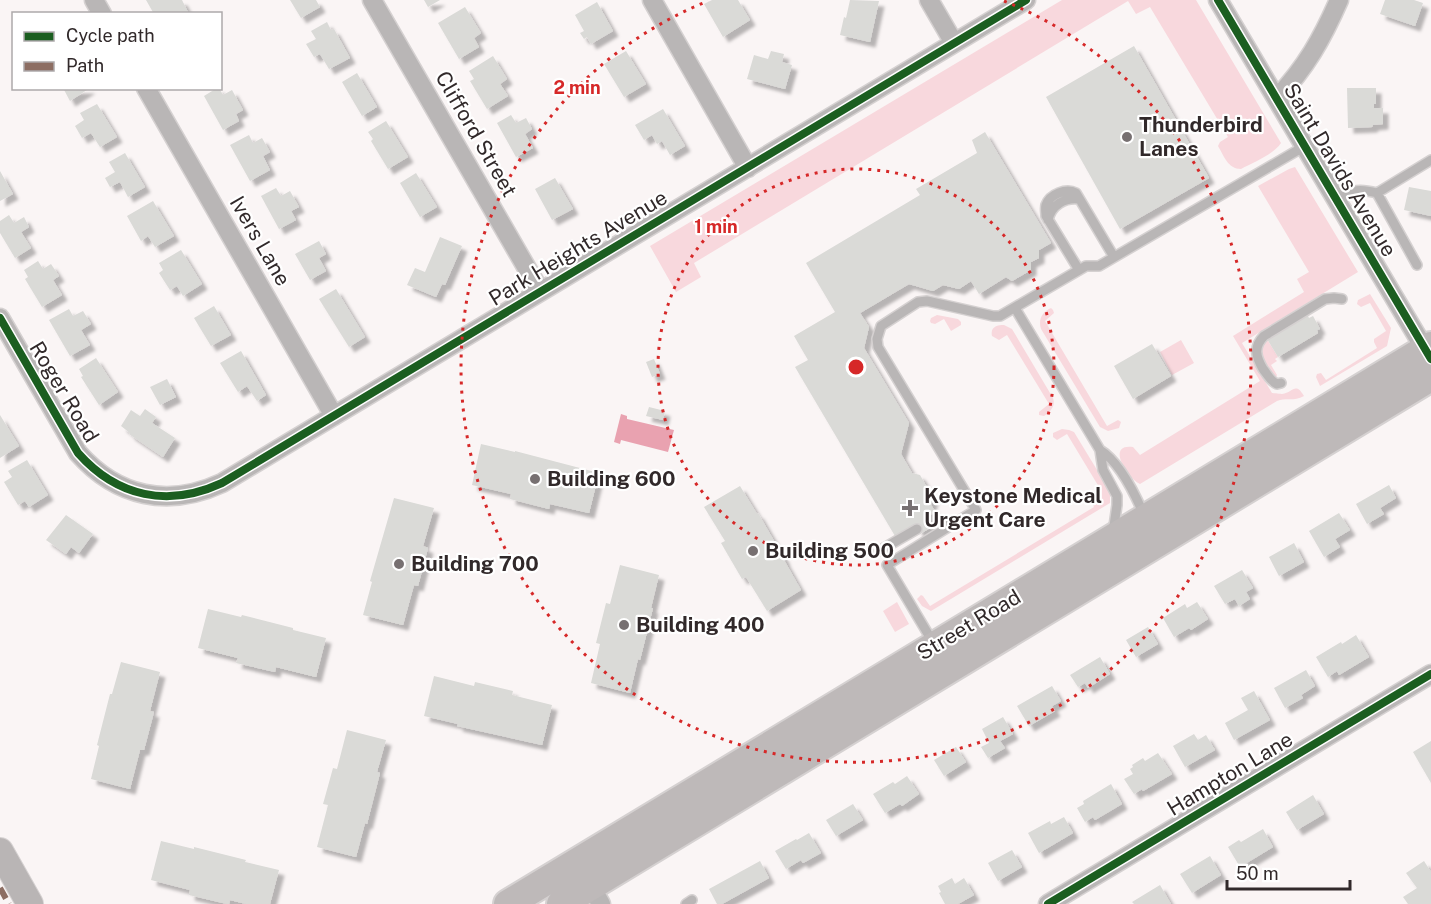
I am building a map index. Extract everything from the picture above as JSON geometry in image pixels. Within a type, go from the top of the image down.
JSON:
[{"type":"main road","name":"Street Road","points":[[507,904],[590,884],[1429,352]]},
{"type":"main road","name":"Street Road","points":[[561,904],[935,646],[1431,377]]},
{"type":"street","name":"Clifford Street","points":[[372,0],[540,291]]},
{"type":"street","points":[[652,0],[748,168]]},
{"type":"street","points":[[929,0],[954,43]]},
{"type":"street","name":"Park Heights Avenue","points":[[138,492],[171,496],[194,494],[222,483],[1026,0]]},
{"type":"street","name":"Saint Davids Avenue","points":[[1218,0],[1429,352]]},
{"type":"street","points":[[1277,98],[1309,60],[1326,31],[1339,0]]},
{"type":"street","name":"Ivers Lane","points":[[147,90],[334,416]]},
{"type":"street","name":"Roger Road","points":[[0,318],[78,453],[105,478],[138,492]]},
{"type":"street","name":"Hampton Lane","points":[[1048,904],[1431,674]]},
{"type":"street","points":[[0,851],[30,904]]},
{"type":"lane","points":[[935,646],[887,565],[976,510],[878,347],[877,339],[881,326],[918,302],[927,301],[1000,316],[1086,266],[1099,266],[1305,146]]},
{"type":"lane","points":[[1377,193],[1431,160]]},
{"type":"lane","points":[[1336,200],[1355,190],[1362,189],[1377,193],[1417,265]]},
{"type":"lane","points":[[1079,270],[1048,220],[1050,211],[1067,199],[1079,199],[1114,257]]},
{"type":"lane","points":[[1281,383],[1277,384],[1270,380],[1258,361],[1256,349],[1260,340],[1325,299],[1342,299]]},
{"type":"lane","points":[[1015,308],[1100,450],[1103,470],[1117,496],[1117,505],[1129,541]]},
{"type":"lane","points":[[1100,450],[1108,454],[1137,498],[1129,541]]},
{"type":"lane","points":[[933,519],[953,524]]},
{"type":"lane","points":[[879,551],[917,529]]},
{"type":"shaded area","points":[[1062,0],[1196,0],[1281,143],[1268,155],[1241,169],[1233,167],[1224,158],[1218,146],[1228,137],[1150,7],[1136,14],[1128,1],[694,263],[701,277],[676,292],[650,246]]},
{"type":"shaded area","points":[[1295,167],[1358,272],[1242,343],[1272,393],[1282,394],[1298,389],[1304,396],[1277,401],[1140,484],[1129,475],[1121,461],[1121,450],[1125,447],[1133,447],[1140,455],[1260,381],[1233,336],[1304,292],[1297,279],[1309,272],[1258,186]]},
{"type":"shaded area","points":[[1370,294],[1391,328],[1387,346],[1320,386],[1317,374],[1321,373],[1326,380],[1377,348],[1374,339],[1386,331],[1370,303],[1361,307],[1357,304],[1358,300]]},
{"type":"shaded area","points":[[1051,308],[1054,313],[1045,321],[1107,426],[1118,420],[1121,422],[1119,428],[1108,431],[1100,427],[1041,329],[1042,317]]},
{"type":"shaded area","points":[[937,315],[958,319],[961,325],[951,331],[944,319],[935,324],[931,323],[931,318]]},
{"type":"shaded area","points":[[1004,325],[1012,329],[1053,398],[1053,406],[1044,416],[1039,415],[1039,412],[1049,404],[1007,335],[999,340],[992,336],[992,330],[995,327]]},
{"type":"shaded area","points":[[1267,339],[1278,357],[1275,359],[1277,361],[1271,365],[1276,377],[1273,377],[1261,354]]},
{"type":"shaded area","points":[[1181,340],[1194,363],[1172,375],[1160,352]]},
{"type":"shaded area","points":[[621,414],[627,416],[627,419],[674,430],[668,452],[621,440],[620,444],[614,442]]},
{"type":"shaded area","points":[[1062,429],[1074,432],[1108,488],[1110,503],[931,611],[922,606],[917,599],[921,595],[930,606],[1094,507],[1088,495],[1099,487],[1067,434],[1057,440],[1053,437],[1053,433]]},
{"type":"shaded area","points":[[897,602],[909,624],[895,632],[883,611]]},
{"type":"building","points":[[146,0],[182,0],[188,12],[153,12]]},
{"type":"building","points":[[290,0],[316,0],[320,7],[301,18]]},
{"type":"building","points":[[424,0],[440,0],[428,7]]},
{"type":"building","points":[[712,0],[738,0],[750,20],[723,37],[704,4]]},
{"type":"building","points":[[850,0],[879,1],[870,42],[840,35]]},
{"type":"building","points":[[1385,0],[1414,0],[1423,3],[1415,26],[1380,14]]},
{"type":"building","points":[[597,2],[613,31],[591,44],[587,37],[584,39],[580,33],[584,31],[575,15]]},
{"type":"building","points":[[465,7],[481,33],[474,38],[479,47],[459,59],[438,23]]},
{"type":"building","points":[[327,22],[331,30],[334,29],[350,58],[329,69],[320,54],[314,57],[306,44],[316,39],[311,31]]},
{"type":"building","name":"Thunderbird Lanes","points":[[1134,46],[1209,178],[1120,229],[1046,97]]},
{"type":"building","points":[[626,51],[646,84],[624,97],[604,64]]},
{"type":"building","points":[[771,51],[784,54],[782,62],[792,65],[785,89],[747,79],[754,55],[768,59]]},
{"type":"building","points":[[493,56],[507,79],[500,84],[508,96],[487,109],[470,81],[474,79],[469,71]]},
{"type":"building","points":[[357,73],[377,107],[362,116],[342,82]]},
{"type":"building","points":[[1347,88],[1376,88],[1374,108],[1383,108],[1383,124],[1348,128]]},
{"type":"building","points":[[64,90],[87,90],[70,101]]},
{"type":"building","points":[[214,90],[220,90],[223,95],[232,90],[243,110],[236,114],[239,121],[223,130],[204,96]]},
{"type":"building","points":[[97,104],[117,137],[100,147],[91,133],[82,138],[75,126],[84,120],[80,113]]},
{"type":"building","points":[[663,109],[685,146],[670,155],[662,141],[657,144],[652,135],[644,140],[635,125]]},
{"type":"building","points":[[511,115],[516,123],[526,118],[532,129],[525,134],[533,148],[516,157],[497,123]]},
{"type":"building","points":[[386,121],[408,157],[388,169],[368,132]]},
{"type":"building","points":[[985,132],[1051,243],[1039,250],[1039,258],[1031,262],[1031,270],[1012,281],[1006,277],[979,294],[971,281],[959,289],[943,285],[933,291],[909,284],[860,313],[869,327],[864,348],[909,423],[901,454],[912,473],[920,475],[933,498],[931,505],[935,511],[930,528],[920,534],[914,524],[895,536],[795,367],[808,360],[794,336],[835,312],[806,263],[920,195],[916,189],[977,153],[972,140]]},
{"type":"building","points":[[249,135],[253,143],[262,138],[270,152],[263,156],[270,170],[250,181],[230,145]]},
{"type":"building","points":[[125,153],[145,187],[128,197],[120,182],[110,187],[105,178],[115,172],[109,162]]},
{"type":"building","points":[[0,171],[13,194],[0,201]]},
{"type":"building","points":[[416,173],[437,207],[420,217],[400,183]]},
{"type":"building","points":[[555,178],[573,209],[552,220],[535,189]]},
{"type":"building","points":[[1409,187],[1431,191],[1431,216],[1404,210]]},
{"type":"building","points":[[276,188],[281,196],[290,191],[299,207],[291,211],[296,220],[279,229],[261,196]]},
{"type":"building","points":[[153,201],[174,236],[155,247],[148,236],[141,241],[127,216]]},
{"type":"building","points":[[9,215],[14,223],[24,217],[29,227],[21,232],[31,248],[15,258],[0,233],[0,221]]},
{"type":"building","points":[[440,237],[462,246],[445,285],[442,284],[436,297],[407,285],[415,268],[425,272]]},
{"type":"building","points":[[319,241],[326,254],[319,258],[326,271],[310,280],[295,254]]},
{"type":"building","points":[[181,250],[202,284],[183,296],[177,286],[170,290],[159,273],[163,270],[159,263]]},
{"type":"building","points":[[38,261],[43,269],[51,264],[59,276],[53,280],[62,295],[42,307],[25,279],[28,277],[24,270]]},
{"type":"building","points":[[336,289],[365,337],[349,347],[319,299]]},
{"type":"building","points":[[214,306],[231,335],[211,346],[194,318]]},
{"type":"building","points":[[69,309],[73,316],[83,311],[91,324],[81,330],[90,345],[70,356],[49,320]]},
{"type":"building","points":[[1307,314],[1309,318],[1313,316],[1320,329],[1317,330],[1318,333],[1278,357],[1267,339]]},
{"type":"building","points":[[1152,344],[1171,376],[1133,399],[1114,366]]},
{"type":"building","points":[[241,351],[266,395],[257,401],[247,386],[238,392],[220,363]]},
{"type":"building","points":[[96,358],[118,392],[99,405],[81,377],[83,376],[79,369]]},
{"type":"building","points":[[654,359],[660,374],[652,377],[646,362]]},
{"type":"building","points":[[167,379],[176,397],[160,405],[150,387]]},
{"type":"building","points":[[649,407],[665,411],[663,420],[646,416]]},
{"type":"building","points":[[145,409],[156,417],[152,423],[175,438],[163,457],[121,426],[131,410],[140,416]]},
{"type":"building","points":[[0,415],[19,446],[0,458]]},
{"type":"building","name":"Building 600","points":[[481,444],[599,473],[589,513],[550,504],[549,509],[510,499],[511,494],[472,485]]},
{"type":"building","points":[[27,460],[48,495],[29,507],[25,501],[18,505],[4,482],[12,477],[8,471]]},
{"type":"building","points":[[1389,485],[1396,498],[1380,508],[1384,514],[1367,524],[1356,504]]},
{"type":"building","name":"Building 500","points":[[740,486],[758,513],[801,590],[767,611],[746,577],[742,579],[721,543],[725,541],[704,507]]},
{"type":"building","name":"Building 700","points":[[394,498],[434,508],[423,546],[428,548],[418,586],[414,585],[403,625],[363,615],[372,582],[370,581]]},
{"type":"building","points":[[1339,513],[1350,530],[1335,539],[1340,547],[1324,557],[1309,531]]},
{"type":"building","points":[[66,515],[93,534],[79,553],[71,547],[66,554],[46,540]]},
{"type":"building","points":[[1294,543],[1304,562],[1279,576],[1269,557]]},
{"type":"building","name":"Building 400","points":[[620,565],[659,575],[651,608],[653,608],[630,693],[591,683],[600,644],[596,643],[606,603],[610,604]]},
{"type":"building","points":[[1242,570],[1253,588],[1246,592],[1250,599],[1239,606],[1235,599],[1225,604],[1214,586]]},
{"type":"building","points":[[1197,602],[1208,619],[1174,637],[1163,618],[1185,604],[1187,608]]},
{"type":"building","points":[[208,609],[241,617],[242,615],[326,638],[316,677],[276,667],[275,672],[236,663],[238,658],[198,648]]},
{"type":"building","points":[[1148,627],[1158,644],[1136,657],[1126,640]]},
{"type":"building","points":[[1356,635],[1369,657],[1339,675],[1337,671],[1328,677],[1316,657]]},
{"type":"building","points":[[1100,657],[1110,674],[1088,688],[1085,683],[1078,687],[1070,675]]},
{"type":"building","points":[[121,662],[160,672],[150,711],[154,712],[144,750],[140,750],[130,789],[91,779],[110,694],[112,694]]},
{"type":"building","points":[[1306,670],[1315,686],[1301,695],[1303,698],[1285,708],[1274,688]]},
{"type":"building","points":[[434,676],[474,686],[475,682],[513,691],[512,695],[552,705],[542,745],[457,726],[458,724],[424,716]]},
{"type":"building","points":[[1052,686],[1061,701],[1052,706],[1055,711],[1029,726],[1017,706]]},
{"type":"building","points":[[1254,691],[1270,720],[1234,740],[1225,723],[1248,710],[1241,698]]},
{"type":"building","points":[[1003,717],[1013,734],[1000,741],[1005,748],[988,758],[981,747],[989,743],[982,729]]},
{"type":"building","points":[[347,730],[386,740],[367,824],[365,823],[356,857],[317,847],[328,805],[323,804],[333,768],[337,769]]},
{"type":"building","points":[[1194,734],[1198,740],[1206,735],[1215,750],[1185,767],[1173,746]]},
{"type":"building","points":[[1431,741],[1431,783],[1413,752]]},
{"type":"building","points":[[956,747],[966,762],[944,776],[934,760]]},
{"type":"building","points":[[1158,753],[1172,774],[1134,794],[1124,779],[1133,774],[1130,769],[1132,765],[1143,758],[1145,761]]},
{"type":"building","points":[[907,776],[919,794],[902,806],[900,804],[885,813],[873,794]]},
{"type":"building","points":[[1111,784],[1122,804],[1095,820],[1093,817],[1085,822],[1077,808],[1084,804],[1083,801]]},
{"type":"building","points":[[1313,795],[1324,814],[1297,830],[1286,812]]},
{"type":"building","points":[[853,804],[863,820],[836,836],[826,820]]},
{"type":"building","points":[[1064,817],[1073,833],[1039,853],[1028,833],[1050,821],[1051,824]]},
{"type":"building","points":[[1263,829],[1273,847],[1240,867],[1228,847]]},
{"type":"building","points":[[809,833],[821,853],[803,863],[801,860],[786,869],[775,851]]},
{"type":"building","points":[[161,841],[194,849],[194,847],[279,870],[270,904],[246,904],[230,900],[227,904],[189,895],[190,890],[151,880]]},
{"type":"building","points":[[1012,850],[1022,867],[998,881],[988,863]]},
{"type":"building","points":[[1210,856],[1221,875],[1192,893],[1180,874]]},
{"type":"building","points":[[760,861],[769,878],[722,904],[717,904],[709,889]]},
{"type":"building","points":[[1424,861],[1431,872],[1431,904],[1408,904],[1403,897],[1417,888],[1406,873]]},
{"type":"building","points":[[952,878],[955,884],[964,878],[974,895],[958,904],[945,904],[938,886]]},
{"type":"building","points":[[1160,885],[1171,904],[1134,904],[1132,902]]},
{"type":"marked path","points":[[0,888],[9,904]]},
{"type":"cycle path","points":[[0,318],[78,453],[93,468],[109,480],[144,494],[163,496],[202,491],[222,483],[1026,0]]},
{"type":"cycle path","points":[[1218,0],[1431,359]]},
{"type":"cycle path","points":[[1048,904],[1431,674]]},
{"type":"place","name":"Thunderbird Lanes","points":[[1127,137]]},
{"type":"place","name":"Building 600","points":[[535,479]]},
{"type":"place","name":"Keystone Medical Urgent Care","points":[[910,508]]},
{"type":"place","name":"Building 500","points":[[753,551]]},
{"type":"place","name":"Building 700","points":[[399,564]]},
{"type":"place","name":"Building 400","points":[[624,625]]}]
